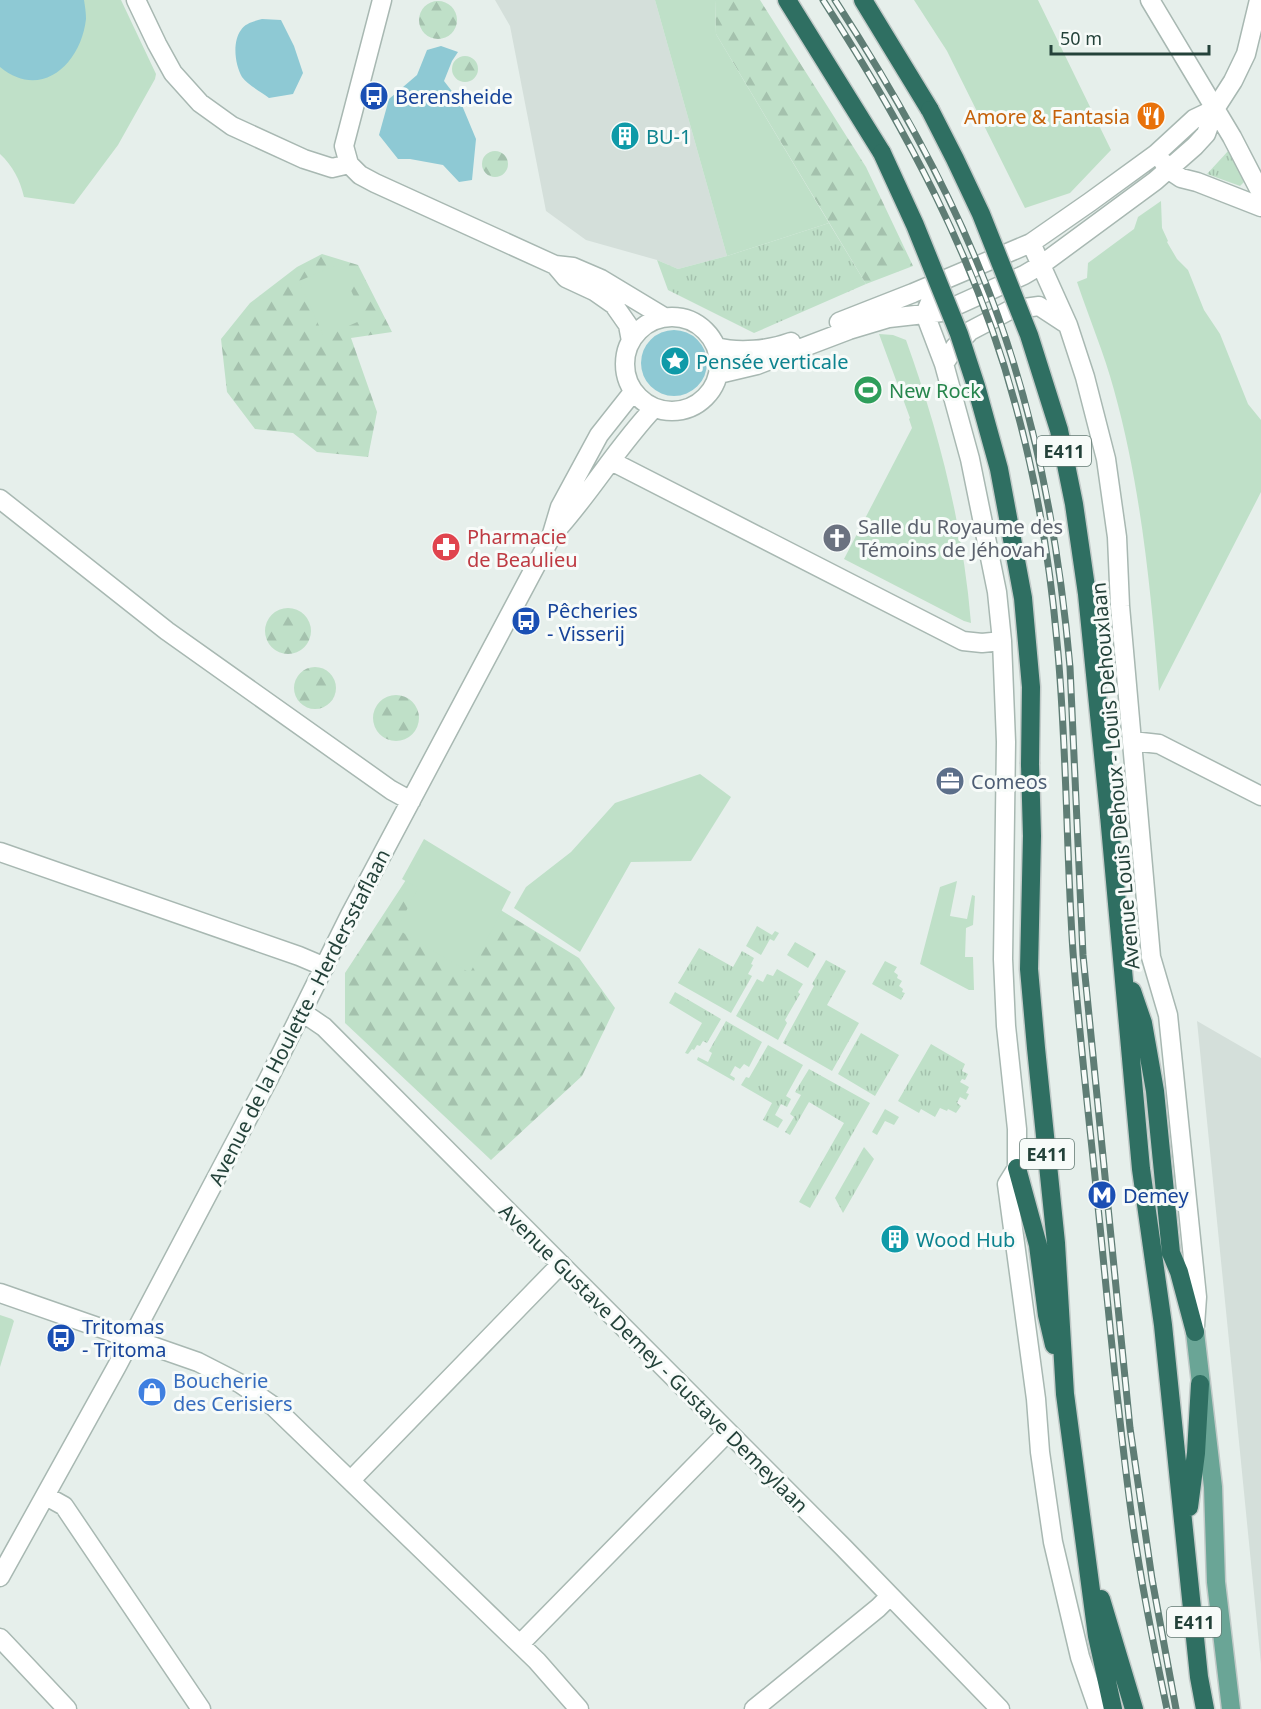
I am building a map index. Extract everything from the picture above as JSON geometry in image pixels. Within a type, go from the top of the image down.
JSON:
[{"type":"highway","name":"E411","points":[[787,0],[882,153],[915,225],[959,334],[999,469],[1023,598],[1031,687],[1032,836],[1029,969],[1056,1243],[1065,1394],[1085,1542],[1134,1709]]},
{"type":"highway","name":"E411","points":[[863,0],[930,110],[981,214],[1029,335],[1059,430],[1074,504],[1087,594],[1141,1168],[1163,1325],[1204,1709]]},
{"type":"highway","points":[[1123,968],[1143,1023],[1155,1091],[1172,1253],[1195,1332]]},
{"type":"highway","points":[[1017,1168],[1038,1245],[1047,1316],[1065,1394]]},
{"type":"highway","points":[[1185,1536],[1196,1453],[1200,1384]]},
{"type":"highway","points":[[1085,1542],[1097,1636],[1113,1709]]},
{"type":"main road","name":"Avenue Louis Dehoux - Louis Dehouxlaan","points":[[1195,1332],[1213,1487],[1216,1582],[1231,1709]]},
{"type":"street","points":[[136,0],[173,73],[200,104],[232,126],[304,159],[332,168],[349,164]]},
{"type":"street","points":[[382,0],[344,146],[349,164],[360,175],[375,183],[555,266],[573,267],[601,279],[664,317]]},
{"type":"street","points":[[1150,0],[1232,137],[1261,193]]},
{"type":"street","points":[[719,374],[758,365],[849,330],[889,318],[942,312],[1041,265],[1155,181],[1175,173],[1206,135],[1215,109],[1233,81],[1246,54],[1259,0]]},
{"type":"street","points":[[717,347],[729,350],[766,348],[785,344],[1031,243],[1156,154],[1194,118],[1215,109]]},
{"type":"street","points":[[1156,154],[1175,173],[1261,207]]},
{"type":"street","name":"Avenue Louis Dehoux - Louis Dehouxlaan","points":[[1031,243],[1068,326],[1085,377],[1106,459],[1117,537],[1120,606],[1151,957],[1168,1014],[1197,1297],[1195,1332]]},
{"type":"street","points":[[555,266],[566,278],[594,291],[615,305],[628,325],[631,341]]},
{"type":"street","points":[[938,283],[925,314],[944,364],[970,459],[997,592],[1002,641],[1006,742],[1003,959],[1006,1026],[1017,1129],[1017,1168],[1007,1184],[1053,1542],[1080,1657],[1098,1709]]},
{"type":"street","points":[[944,364],[955,347],[970,331],[1010,310],[1039,306],[1068,326]]},
{"type":"street","points":[[664,317],[680,317],[695,323],[708,333],[717,347],[720,360],[719,374],[710,393],[695,406],[682,411],[668,412],[643,402],[633,392],[624,367],[631,341],[645,325],[664,317]]},
{"type":"street","name":"Avenue de la Houlette - Herdersstaflaan","points":[[0,1577],[131,1339],[302,1012],[350,915],[551,537],[560,507],[599,435],[633,392]]},
{"type":"street","name":"Avenue de la Houlette - Herdersstaflaan","points":[[551,537],[571,515],[621,446],[654,408]]},
{"type":"street","points":[[611,461],[963,641],[982,643],[1002,641]]},
{"type":"street","points":[[0,499],[175,637],[391,790],[411,801]]},
{"type":"street","points":[[1132,741],[1159,744],[1261,796]]},
{"type":"street","points":[[0,852],[289,952],[325,967]]},
{"type":"street","name":"Avenue Gustave Demey - Gustave Demeylaan","points":[[302,1012],[324,1027],[728,1432],[1000,1709]]},
{"type":"street","points":[[351,1480],[561,1264]]},
{"type":"street","points":[[0,1293],[198,1362],[241,1384],[273,1406],[520,1644],[579,1709]]},
{"type":"street","points":[[520,1644],[728,1432]]},
{"type":"street","points":[[46,1496],[64,1506],[201,1709]]},
{"type":"street","points":[[754,1709],[890,1596]]},
{"type":"street","points":[[0,1638],[67,1709]]},
{"type":"shaded area","name":"BU-1","points":[[495,0],[655,0],[727,256],[678,269],[657,260],[586,240],[546,211],[510,26]]},
{"type":"shaded area","points":[[1197,1021],[1261,1058],[1261,1664],[1232,1371]]},
{"type":"green space","points":[[0,0],[121,0],[156,74],[118,145],[74,204],[24,197],[9,163],[0,154]]},
{"type":"green space","points":[[655,0],[715,0],[716,34],[829,223],[727,256]]},
{"type":"green space","points":[[715,0],[760,0],[866,167],[913,266],[866,284],[716,34]]},
{"type":"green space","points":[[914,0],[1038,0],[1111,150],[1070,193],[1025,208],[947,51]]},
{"type":"green space","points":[[438,1],[452,6],[457,20],[452,34],[438,39],[424,34],[419,20],[424,6]]},
{"type":"green space","points":[[465,56],[474,60],[478,69],[474,78],[465,82],[456,78],[452,69],[456,60]]},
{"type":"green space","points":[[1229,150],[1244,182],[1240,186],[1207,174]]},
{"type":"green space","points":[[495,151],[504,155],[508,164],[504,173],[495,177],[486,173],[482,164],[486,155]]},
{"type":"green space","points":[[1161,201],[1162,228],[1167,242],[1177,259],[1188,270],[1204,310],[1220,334],[1248,404],[1261,420],[1261,492],[1159,691],[1144,539],[1131,464],[1110,376],[1077,282],[1087,278],[1088,263],[1134,229],[1138,217]]},
{"type":"green space","points":[[829,223],[866,284],[754,333],[668,290],[657,260],[678,269],[727,256]]},
{"type":"green space","points":[[322,254],[358,265],[392,332],[351,338],[377,412],[368,457],[317,452],[293,433],[255,429],[227,392],[221,339],[250,303],[297,267]]},
{"type":"green space","points":[[339,264],[364,319],[324,337],[299,281]]},
{"type":"green space","points":[[879,334],[893,335],[906,340],[929,409],[956,515],[971,623],[844,559],[912,428]]},
{"type":"green space","points":[[288,608],[304,615],[311,631],[304,647],[288,654],[272,647],[265,631],[272,615]]},
{"type":"green space","points":[[315,667],[330,673],[336,688],[330,703],[315,709],[300,703],[294,688],[300,673]]},
{"type":"green space","points":[[396,695],[412,702],[419,718],[412,734],[396,741],[380,734],[373,718],[380,702]]},
{"type":"green space","points":[[700,774],[731,797],[691,861],[631,862],[580,952],[514,908],[526,887],[571,852],[615,803]]},
{"type":"green space","points":[[424,839],[511,892],[470,973],[397,929],[418,888],[402,879]]},
{"type":"green space","points":[[419,860],[579,958],[615,1008],[582,1076],[491,1160],[345,1023],[345,973]]},
{"type":"green space","points":[[957,881],[950,916],[967,919],[972,895],[975,896],[973,925],[966,928],[965,957],[973,957],[974,990],[969,990],[920,964],[940,887]]},
{"type":"green space","points":[[757,926],[772,935],[775,931],[779,933],[774,941],[770,939],[761,955],[746,946]]},
{"type":"green space","points":[[795,942],[816,954],[808,968],[787,955]]},
{"type":"green space","points":[[699,948],[733,967],[742,951],[754,958],[748,974],[752,976],[731,1013],[678,983]]},
{"type":"green space","points":[[826,960],[846,971],[827,1005],[859,1023],[832,1071],[783,1043]]},
{"type":"green space","points":[[885,961],[897,967],[894,972],[902,981],[899,986],[905,993],[901,1000],[872,984]]},
{"type":"green space","points":[[777,969],[803,984],[778,1040],[736,1016],[757,979],[763,982],[767,974],[773,976]]},
{"type":"green space","points":[[675,992],[721,1019],[707,1043],[703,1041],[700,1046],[697,1045],[688,1054],[685,1053],[702,1023],[669,1003]]},
{"type":"green space","points":[[726,1021],[762,1042],[749,1067],[744,1064],[740,1069],[735,1066],[730,1075],[735,1078],[734,1081],[697,1060],[698,1057],[708,1062],[712,1053],[709,1051]]},
{"type":"green space","points":[[861,1033],[899,1055],[875,1096],[838,1074]]},
{"type":"green space","points":[[931,1044],[965,1064],[962,1071],[968,1074],[965,1080],[962,1079],[960,1082],[969,1087],[966,1093],[969,1094],[966,1100],[960,1097],[957,1103],[961,1106],[956,1113],[940,1108],[935,1117],[921,1109],[919,1113],[898,1101]]},
{"type":"green space","points":[[768,1045],[803,1065],[786,1096],[791,1099],[787,1107],[781,1104],[775,1115],[783,1120],[778,1128],[763,1120],[772,1103],[741,1085],[746,1077],[749,1078]]},
{"type":"green space","points":[[809,1069],[870,1103],[810,1208],[799,1202],[844,1123],[809,1102],[790,1135],[785,1132],[794,1117],[790,1114],[801,1095],[795,1092]]},
{"type":"green space","points":[[885,1109],[899,1117],[894,1125],[885,1121],[877,1135],[872,1132]]},
{"type":"green space","points":[[864,1147],[874,1159],[843,1213],[835,1198]]},
{"type":"green space","points":[[0,1315],[14,1321],[0,1367]]},
{"type":"water","points":[[0,0],[84,0],[86,19],[83,35],[76,50],[57,73],[44,79],[30,80],[15,77],[0,67]]},
{"type":"water","points":[[262,19],[281,20],[294,46],[303,73],[293,94],[269,98],[242,77],[236,60],[238,35],[245,26]]},
{"type":"water","points":[[441,46],[458,52],[444,81],[461,103],[476,139],[472,180],[459,182],[443,165],[398,159],[379,135],[389,99],[417,75],[427,50]]},
{"type":"water","points":[[674,330],[687,332],[702,345],[707,363],[705,376],[692,391],[674,396],[661,394],[646,381],[641,363],[643,350],[656,335]]},
{"type":"railway","points":[[823,0],[910,146],[959,247],[1000,353],[1024,436],[1036,494],[1051,583],[1057,642],[1063,719],[1073,952],[1115,1376],[1137,1549],[1148,1618],[1167,1709]]},
{"type":"railway","points":[[835,0],[913,130],[964,232],[998,315],[1028,413],[1040,463],[1058,565],[1070,667],[1083,955],[1130,1428],[1152,1579],[1176,1709]]},
{"type":"place","name":"Berensheide","points":[[374,96]]},
{"type":"place","name":"Amore & Fantasia","points":[[1151,116]]},
{"type":"place","name":"BU-1","points":[[625,136]]},
{"type":"place","name":"Pensée verticale","points":[[675,361]]},
{"type":"place","name":"New Rock","points":[[868,390]]},
{"type":"place","name":"Salle du Royaume des Témoins de Jéhovah","points":[[837,538]]},
{"type":"place","name":"Pharmacie de Beaulieu","points":[[446,547]]},
{"type":"place","name":"Pêcheries - Visserij","points":[[526,621]]},
{"type":"place","name":"Comeos","points":[[950,781]]},
{"type":"place","name":"Demey","points":[[1102,1195]]},
{"type":"place","name":"Wood Hub","points":[[895,1239]]},
{"type":"place","name":"Tritomas - Tritoma","points":[[61,1338]]},
{"type":"place","name":"Boucherie des Cerisiers","points":[[152,1392]]}]
